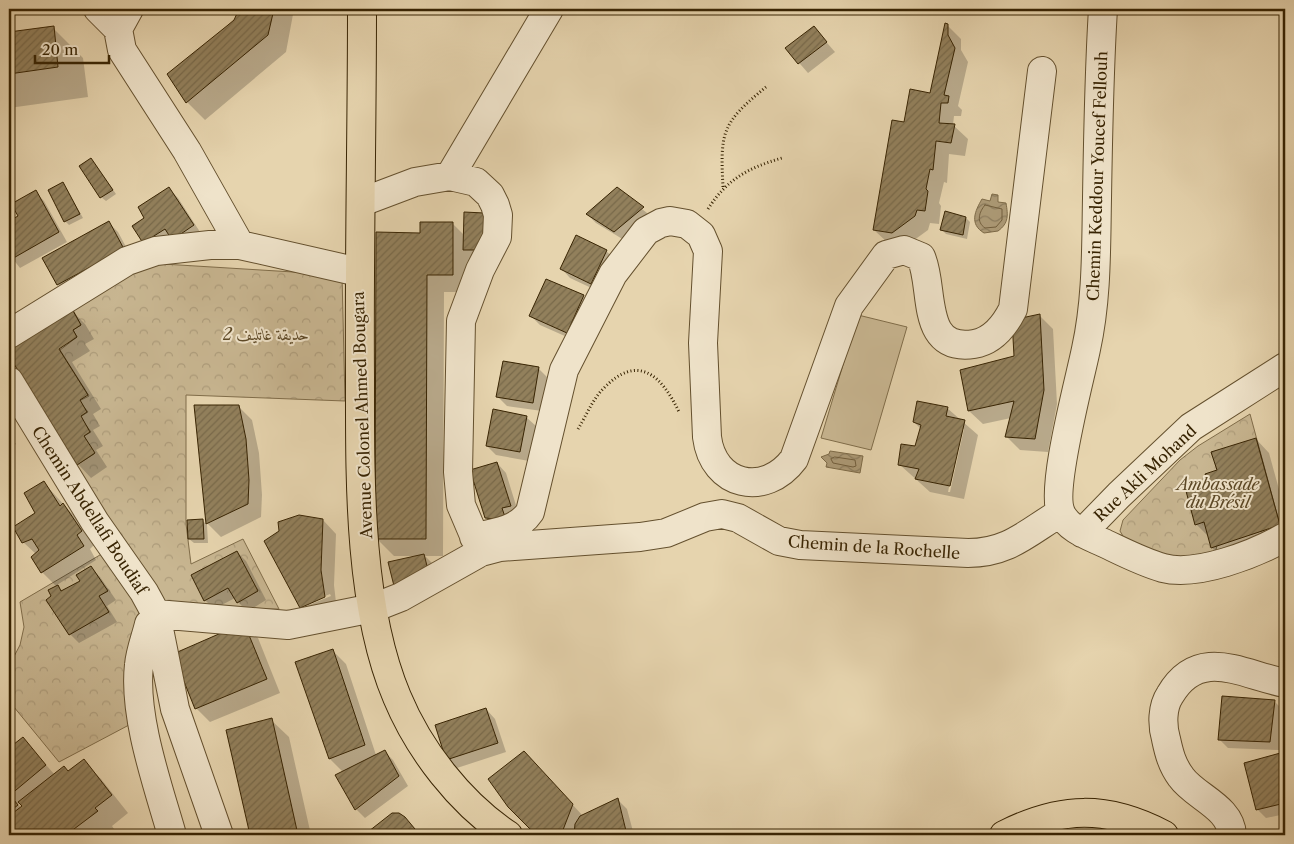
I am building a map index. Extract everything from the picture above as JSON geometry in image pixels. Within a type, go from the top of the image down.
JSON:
[{"type":"main road","name":"Avenue Colonel Ahmed Bougara","points":[[362,9],[362,202],[359,272],[362,511],[379,644],[396,697],[416,736],[441,774],[495,826],[508,835]]},
{"type":"main road","points":[[1004,835],[1025,824],[1067,812],[1105,814],[1140,822],[1164,835]]},
{"type":"street","points":[[98,9],[123,19],[122,50],[187,151],[240,245]]},
{"type":"street","points":[[450,176],[550,9]]},
{"type":"street","name":"Chemin Keddour Youcef Fellouh","points":[[1060,513],[1059,491],[1062,460],[1096,292],[1100,63],[1103,9]]},
{"type":"street","points":[[362,202],[415,182],[450,176],[466,178],[484,188],[490,195],[498,215],[497,237],[480,270],[461,322],[458,472],[461,505],[478,545],[525,520],[530,512],[564,370],[613,274],[640,238],[653,226],[670,221],[687,224],[701,236],[708,251],[703,343],[707,435],[712,458],[727,474],[747,482],[769,480],[788,468],[794,459],[849,306],[882,259],[892,252],[904,250],[921,257],[927,272],[932,320],[942,336],[956,343],[974,344],[982,342],[1001,329],[1013,309],[1042,71]]},
{"type":"street","points":[[9,334],[127,260],[156,251],[210,245],[240,245],[359,272]]},
{"type":"street","name":"Rue Akli Mohand","points":[[1082,533],[1191,427],[1285,367]]},
{"type":"street","name":"Chemin Abdellafi Boudiaf","points":[[9,381],[95,522],[144,592],[153,619],[175,709],[219,835]]},
{"type":"street","points":[[1060,513],[1082,533],[1156,566],[1191,571],[1222,564],[1285,537]]},
{"type":"street","name":"Chemin de la Rochelle","points":[[373,608],[401,597],[478,545],[500,547],[640,537],[666,532],[705,517],[722,514],[738,518],[779,541],[800,545],[985,553],[1002,549],[1060,513]]},
{"type":"street","points":[[172,835],[150,756],[139,701],[139,665],[153,619],[288,625],[373,608]]},
{"type":"street","points":[[1232,835],[1228,821],[1219,810],[1182,778],[1171,762],[1163,728],[1165,702],[1176,683],[1187,674],[1214,666],[1234,667],[1266,680],[1285,684]]},
{"type":"path","points":[[723,187],[722,155],[724,132],[731,119],[742,106],[766,87]]},
{"type":"path","points":[[695,229],[723,187],[732,179],[762,164],[782,158]]},
{"type":"path","points":[[573,438],[602,390],[620,374],[631,370],[657,377],[668,391],[686,427],[707,435]]},
{"type":"green space","name":"حديقة غاتليف 2","points":[[163,264],[342,275],[345,401],[186,395],[186,524],[191,564],[243,539],[279,609],[165,609],[75,466],[94,454],[84,436],[91,432],[80,417],[88,412],[79,401],[89,396],[60,350],[77,337],[73,330],[81,325],[72,308],[143,267]]},
{"type":"green space","points":[[858,315],[907,327],[871,450],[821,438]]},
{"type":"green space","name":"Ambassade du Brésil","points":[[1250,414],[1280,525],[1217,545],[1214,559],[1165,560],[1124,538],[1120,531],[1123,520],[1180,460],[1198,446]]},
{"type":"green space","points":[[105,552],[144,616],[129,725],[59,762],[9,701],[9,666],[20,645],[24,627],[20,602]]},
{"type":"water","points":[[992,194],[998,195],[998,202],[1006,203],[1007,218],[1004,225],[998,231],[984,233],[976,226],[975,217],[982,199],[990,201]]},
{"type":"water","points":[[830,451],[863,456],[860,473],[826,467],[827,463],[821,457],[829,454]]},
{"type":"building","points":[[239,9],[274,9],[268,35],[186,103],[167,74],[234,20]]},
{"type":"building","points":[[945,23],[948,24],[948,35],[955,48],[944,95],[949,96],[948,103],[941,103],[939,123],[955,124],[951,143],[936,141],[933,170],[930,169],[926,189],[928,191],[925,211],[917,210],[915,216],[892,233],[873,230],[892,120],[904,122],[910,89],[930,93]]},
{"type":"building","points":[[54,26],[58,67],[9,74],[9,32]]},
{"type":"building","points":[[814,26],[827,42],[798,64],[785,48]]},
{"type":"building","points":[[91,158],[113,190],[100,198],[79,166]]},
{"type":"building","points":[[63,182],[80,214],[64,222],[48,190]]},
{"type":"building","points":[[169,187],[194,225],[172,240],[165,229],[143,243],[132,226],[144,218],[138,207]]},
{"type":"building","points":[[617,187],[644,207],[614,232],[586,214]]},
{"type":"building","points":[[36,190],[59,232],[10,260],[9,221],[18,216],[11,204]]},
{"type":"building","points":[[945,211],[966,217],[963,235],[940,230]]},
{"type":"building","points":[[464,212],[484,213],[483,250],[463,250]]},
{"type":"building","points":[[109,221],[124,249],[57,285],[42,258]]},
{"type":"building","points":[[420,222],[453,222],[453,275],[427,275],[426,539],[375,539],[376,232],[420,233]]},
{"type":"building","points":[[576,235],[607,250],[591,284],[560,269]]},
{"type":"building","points":[[546,279],[584,295],[567,333],[529,316]]},
{"type":"building","points":[[72,309],[81,325],[73,330],[77,337],[59,349],[88,395],[80,400],[87,412],[81,416],[90,432],[84,436],[95,453],[77,465],[9,356],[9,349]]},
{"type":"building","points":[[1040,314],[1044,390],[1035,439],[1005,437],[1014,401],[968,411],[960,370],[1014,356],[1012,320]]},
{"type":"building","points":[[503,361],[539,367],[533,403],[496,397]]},
{"type":"building","points":[[917,401],[948,407],[946,416],[965,420],[950,486],[915,479],[919,469],[898,465],[901,444],[915,446],[921,425],[913,422]]},
{"type":"building","points":[[194,405],[239,405],[246,439],[249,480],[248,504],[206,524]]},
{"type":"building","points":[[493,409],[527,416],[520,452],[486,446]]},
{"type":"building","points":[[1256,438],[1280,525],[1211,548],[1204,522],[1195,525],[1186,491],[1208,483],[1205,474],[1217,470],[1211,452]]},
{"type":"building","points":[[497,462],[511,506],[502,508],[505,517],[496,519],[485,518],[470,470]]},
{"type":"building","points":[[44,481],[60,506],[63,503],[82,531],[77,535],[84,546],[41,573],[31,557],[39,550],[32,539],[22,543],[13,527],[35,513],[24,493]]},
{"type":"building","points":[[299,515],[323,519],[321,570],[325,597],[300,608],[264,541],[279,531],[278,522]]},
{"type":"building","points":[[203,519],[204,539],[188,539],[187,520]]},
{"type":"building","points":[[237,551],[258,591],[237,603],[228,588],[204,601],[191,575]]},
{"type":"building","points":[[424,554],[430,578],[394,586],[388,562]]},
{"type":"building","points":[[91,566],[108,591],[99,596],[109,612],[69,635],[46,600],[51,596],[48,590],[58,585],[61,591],[80,581],[76,575]]},
{"type":"building","points":[[244,623],[267,679],[195,709],[173,654]]},
{"type":"building","points":[[333,649],[365,745],[329,759],[295,662]]},
{"type":"building","points":[[1222,696],[1275,700],[1270,742],[1218,740]]},
{"type":"building","points":[[486,708],[498,743],[446,760],[435,725]]},
{"type":"building","points":[[272,718],[298,835],[250,835],[226,730]]},
{"type":"building","points":[[23,737],[46,765],[10,795],[18,805],[9,812],[9,748]]},
{"type":"building","points":[[385,750],[399,776],[355,810],[335,775]]},
{"type":"building","points":[[524,751],[573,804],[561,835],[538,835],[530,829],[508,807],[488,779]]},
{"type":"building","points":[[1284,752],[1285,803],[1256,810],[1244,763]]},
{"type":"building","points":[[84,759],[112,795],[95,808],[98,811],[66,835],[9,835],[9,816],[22,806],[18,802],[64,766],[68,771]]},
{"type":"building","points":[[618,798],[627,835],[574,835],[575,824],[580,816]]},
{"type":"building","points":[[392,813],[399,813],[405,817],[420,835],[364,835]]}]
